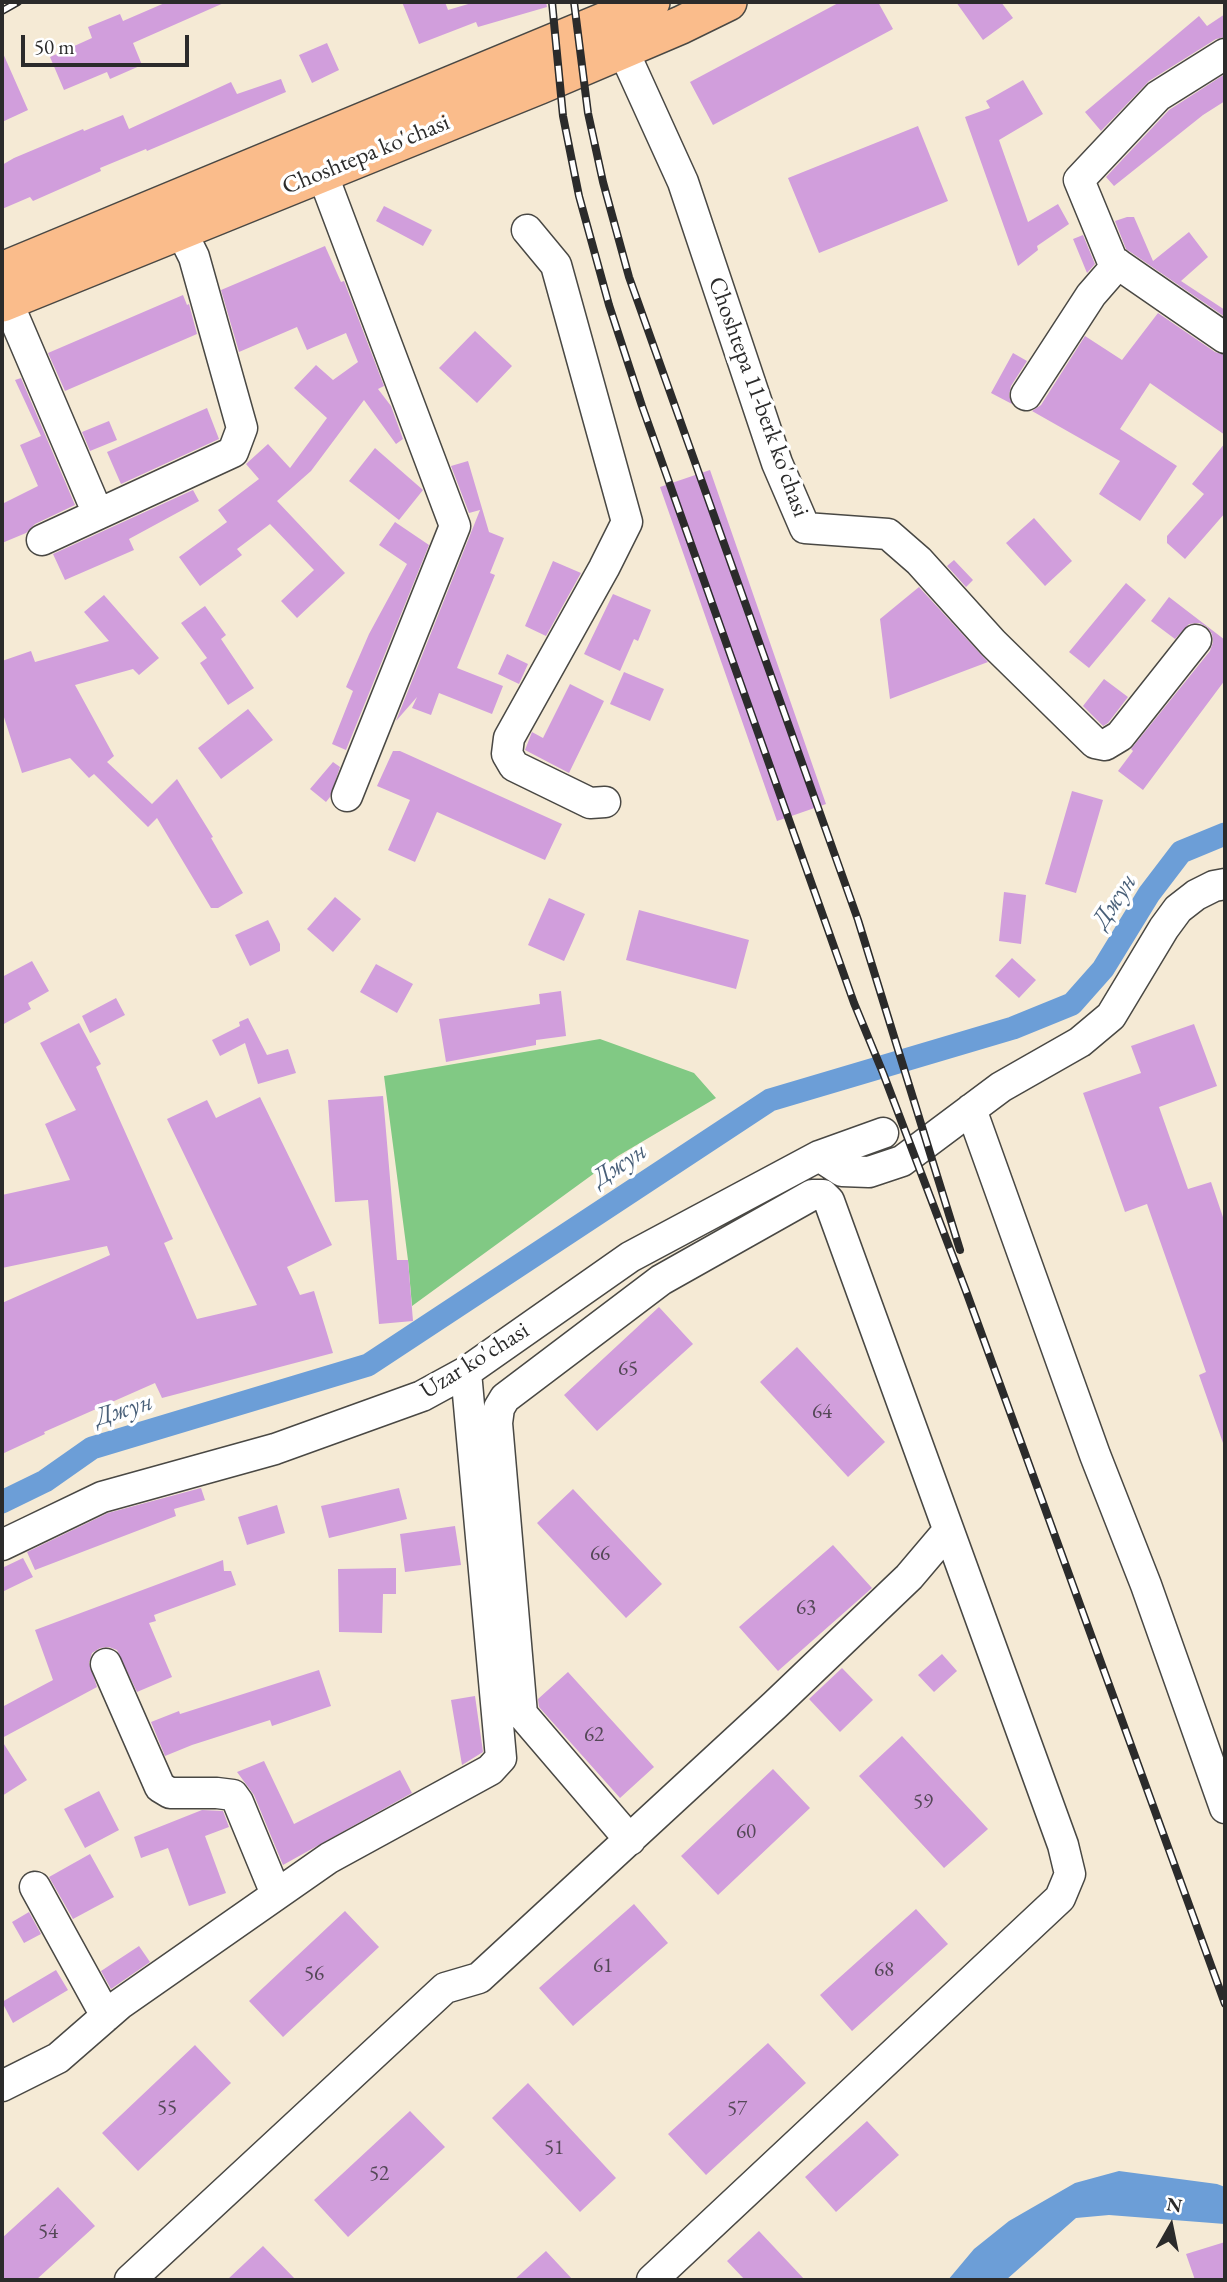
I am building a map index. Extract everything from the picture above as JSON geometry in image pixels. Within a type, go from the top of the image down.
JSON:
[{"type":"main road","name":"Choshtepa ko'chasi","points":[[4,291],[651,2]]},
{"type":"main road","name":"Choshtepa ko'chasi","points":[[4,291],[181,230],[624,50],[728,2]]},
{"type":"street","name":"Choshtepa 11-berk ko'chasi","points":[[624,50],[683,182],[777,463],[805,528],[888,534],[919,561],[993,643],[1095,743],[1105,745],[1120,736],[1196,640]]},
{"type":"street","points":[[1225,54],[1158,96],[1079,180],[1112,260],[1225,338]]},
{"type":"street","points":[[322,173],[455,526],[347,796]]},
{"type":"street","points":[[42,540],[233,452],[242,428],[194,257],[181,230]]},
{"type":"street","points":[[527,230],[556,265],[627,522],[509,738],[508,754],[514,766],[590,803],[605,802]]},
{"type":"street","points":[[1026,395],[1091,295],[1118,264]]},
{"type":"street","points":[[4,291],[98,514]]},
{"type":"street","points":[[823,1159],[842,1171],[869,1172],[902,1161],[1001,1087],[1080,1042],[1111,1016],[1178,909],[1196,895],[1225,884]]},
{"type":"street","points":[[971,1109],[1225,1808]]},
{"type":"street","name":"Uzar ko'chasi","points":[[2,1545],[102,1497],[275,1449],[422,1396],[466,1372],[630,1257],[823,1159],[883,1133]]},
{"type":"street","points":[[652,2280],[1060,1898],[1070,1874],[1063,1845],[829,1201],[823,1195],[823,1159]]},
{"type":"street","points":[[630,1840],[522,1714],[497,1423],[499,1408],[505,1398],[661,1280],[812,1195],[823,1195]]},
{"type":"street","points":[[2,2086],[58,2058],[106,2016],[329,1857],[490,1770],[501,1758],[466,1372]]},
{"type":"street","points":[[130,2280],[445,1988],[479,1978],[630,1840],[909,1577],[948,1531]]},
{"type":"street","points":[[106,1664],[160,1787],[170,1793],[217,1793],[233,1796],[238,1802],[276,1894]]},
{"type":"street","points":[[35,1886],[106,2016]]},
{"type":"green space","points":[[600,1039],[694,1073],[716,1098],[618,1156],[412,1306],[384,1076]]},
{"type":"water","points":[[1119,2171],[1225,2187],[1225,2224],[1109,2215],[1076,2218],[1006,2280],[948,2280],[974,2249],[1009,2221],[1075,2183]]},
{"type":"building","points":[[167,2],[226,2],[133,43],[142,65],[110,79],[107,72],[64,90],[50,57],[92,38],[88,27],[120,14],[123,21]]},
{"type":"building","points":[[402,2],[445,2],[448,10],[475,2],[546,2],[547,7],[478,27],[476,22],[419,44]]},
{"type":"building","points":[[840,2],[878,2],[893,29],[713,125],[690,82]]},
{"type":"building","points":[[956,2],[1001,2],[1013,18],[983,40]]},
{"type":"building","points":[[1225,14],[1225,37],[1216,39],[1149,81],[1101,131],[1085,112],[1199,16],[1207,26]]},
{"type":"building","points":[[327,43],[339,70],[312,83],[299,55]]},
{"type":"building","points":[[2,51],[28,110],[2,122]]},
{"type":"building","points":[[1225,74],[1225,101],[1203,115],[1114,186],[1106,177],[1169,110]]},
{"type":"building","points":[[281,79],[286,92],[100,168],[101,171],[33,201],[30,197],[2,209],[2,165],[14,158],[123,115],[129,129],[231,82],[237,94]]},
{"type":"building","points":[[1023,80],[1043,114],[999,140],[1028,222],[1058,204],[1069,224],[1037,246],[1038,250],[1018,266],[965,117],[990,108],[986,101]]},
{"type":"building","points":[[918,126],[948,201],[819,253],[788,178]]},
{"type":"building","points":[[384,206],[432,230],[423,246],[376,221]]},
{"type":"building","points":[[1134,217],[1153,261],[1189,232],[1208,257],[1181,281],[1225,310],[1225,317],[1126,249],[1115,221]]},
{"type":"building","points":[[1083,235],[1095,264],[1087,273],[1073,239]]},
{"type":"building","points":[[325,246],[341,282],[344,281],[384,386],[378,389],[391,406],[403,439],[396,444],[364,400],[311,471],[277,501],[345,573],[297,618],[281,601],[314,570],[270,524],[237,549],[242,555],[200,586],[179,557],[227,522],[218,510],[259,479],[246,464],[268,444],[290,468],[327,418],[294,388],[316,365],[333,380],[358,362],[346,333],[307,350],[297,327],[239,352],[221,290]]},
{"type":"building","points":[[183,295],[187,305],[189,304],[197,334],[65,391],[48,353]]},
{"type":"building","points":[[1158,313],[1215,352],[1225,355],[1225,435],[1150,383],[1120,429],[1177,466],[1140,521],[1099,494],[1120,461],[1032,411],[1041,405],[1085,336],[1122,360]]},
{"type":"building","points":[[475,331],[512,366],[477,403],[439,368]]},
{"type":"building","points":[[1013,353],[1027,361],[1011,386],[1009,395],[1012,404],[991,393]]},
{"type":"building","points":[[21,378],[75,505],[35,524],[26,533],[2,543],[2,504],[38,486],[20,445],[41,436],[15,380]]},
{"type":"building","points":[[207,408],[219,439],[121,484],[107,452]]},
{"type":"building","points":[[109,421],[117,440],[90,451],[82,432]]},
{"type":"building","points":[[1225,443],[1225,513],[1185,559],[1167,543],[1167,536],[1204,494],[1192,484]]},
{"type":"building","points":[[375,448],[423,490],[399,520],[349,481]]},
{"type":"building","points":[[468,461],[489,532],[504,538],[490,573],[495,575],[457,668],[503,686],[492,714],[439,693],[431,715],[412,708],[417,697],[396,721],[480,510],[469,513],[451,466]]},
{"type":"building","points":[[710,470],[826,804],[777,821],[660,487]]},
{"type":"building","points":[[193,490],[199,501],[129,539],[134,550],[65,580],[53,554]]},
{"type":"building","points":[[1034,518],[1072,561],[1045,586],[1006,543]]},
{"type":"building","points":[[395,522],[429,545],[346,750],[332,744],[353,691],[346,687],[369,634],[407,564],[379,545]]},
{"type":"building","points":[[954,560],[973,580],[966,587],[947,566]]},
{"type":"building","points":[[553,561],[581,573],[546,636],[525,626]]},
{"type":"building","points":[[1126,583],[1146,600],[1089,668],[1069,652]]},
{"type":"building","points":[[919,587],[988,662],[890,699],[880,619]]},
{"type":"building","points":[[613,594],[651,610],[638,641],[634,639],[620,671],[584,654]]},
{"type":"building","points":[[104,595],[159,658],[139,675],[133,669],[75,685],[114,756],[107,762],[152,804],[177,779],[243,893],[218,908],[211,908],[157,818],[148,827],[94,774],[89,778],[70,758],[22,773],[2,711],[2,661],[31,651],[35,662],[109,641],[84,612]]},
{"type":"building","points":[[1169,597],[1225,640],[1225,680],[1143,790],[1118,771],[1133,751],[1131,749],[1210,651],[1213,642],[1207,627],[1199,623],[1189,624],[1175,639],[1151,621]]},
{"type":"building","points":[[205,606],[226,635],[221,639],[254,688],[228,705],[200,663],[207,658],[181,623]]},
{"type":"building","points":[[507,654],[528,664],[519,684],[498,674]]},
{"type":"building","points":[[624,672],[664,689],[650,721],[610,704]]},
{"type":"building","points":[[1104,679],[1128,697],[1103,726],[1083,706]]},
{"type":"building","points":[[570,684],[604,701],[569,773],[525,750],[532,732],[543,738]]},
{"type":"building","points":[[248,709],[273,740],[221,779],[198,748]]},
{"type":"building","points":[[393,751],[400,751],[562,824],[545,860],[437,812],[415,862],[388,850],[410,800],[377,786]]},
{"type":"building","points":[[333,762],[340,767],[326,802],[310,789]]},
{"type":"building","points":[[1072,791],[1103,800],[1076,893],[1045,884]]},
{"type":"building","points":[[1004,892],[1026,895],[1021,944],[999,941]]},
{"type":"building","points":[[335,897],[361,919],[333,952],[307,929]]},
{"type":"building","points":[[549,898],[585,914],[564,961],[528,945]]},
{"type":"building","points":[[639,910],[749,940],[736,989],[626,960]]},
{"type":"building","points":[[268,920],[280,944],[280,951],[250,966],[235,935]]},
{"type":"building","points":[[1012,958],[1036,980],[1019,998],[995,976]]},
{"type":"building","points":[[32,961],[49,991],[28,1003],[31,1009],[2,1025],[2,977]]},
{"type":"building","points":[[376,964],[413,984],[397,1013],[360,992]]},
{"type":"building","points":[[561,991],[566,1036],[536,1040],[536,1045],[446,1062],[439,1019],[540,1004],[539,994]]},
{"type":"building","points":[[116,998],[125,1015],[90,1033],[82,1016]]},
{"type":"building","points":[[248,1018],[267,1055],[288,1049],[296,1073],[258,1084],[245,1043],[220,1056],[212,1040],[240,1026],[239,1022]]},
{"type":"building","points":[[79,1023],[101,1064],[96,1067],[173,1239],[164,1243],[197,1319],[257,1305],[167,1119],[207,1100],[216,1118],[260,1097],[332,1245],[287,1267],[300,1295],[314,1291],[333,1353],[162,1398],[155,1383],[44,1432],[45,1434],[2,1454],[2,1303],[110,1255],[107,1246],[2,1268],[2,1195],[70,1180],[45,1124],[76,1110],[40,1043]]},
{"type":"building","points":[[1194,1024],[1217,1086],[1159,1107],[1188,1189],[1211,1182],[1225,1223],[1223,1443],[1199,1375],[1206,1372],[1147,1204],[1125,1212],[1083,1093],[1141,1073],[1131,1046]]},
{"type":"building","points":[[383,1096],[397,1260],[408,1260],[413,1321],[379,1324],[368,1200],[335,1202],[328,1100]]},
{"type":"building","points":[[659,1307],[693,1344],[597,1431],[564,1395]]},
{"type":"building","points":[[797,1347],[885,1442],[848,1477],[760,1382]]},
{"type":"building","points":[[201,1488],[205,1500],[174,1509],[176,1516],[35,1570],[27,1552],[108,1513]]},
{"type":"building","points":[[399,1488],[407,1519],[329,1538],[321,1506]]},
{"type":"building","points":[[573,1489],[662,1584],[626,1618],[537,1523]]},
{"type":"building","points":[[277,1505],[285,1533],[247,1545],[238,1517]]},
{"type":"building","points":[[455,1526],[461,1565],[405,1572],[400,1534]]},
{"type":"building","points":[[833,1545],[872,1588],[778,1671],[739,1627]]},
{"type":"building","points":[[23,1558],[33,1577],[2,1592],[2,1568]]},
{"type":"building","points":[[223,1560],[224,1571],[231,1571],[236,1585],[154,1615],[156,1621],[149,1623],[172,1677],[137,1692],[117,1650],[100,1648],[92,1653],[89,1663],[97,1687],[2,1738],[2,1707],[53,1680],[35,1630]]},
{"type":"building","points":[[396,1568],[396,1594],[383,1594],[382,1633],[339,1632],[338,1569]]},
{"type":"building","points":[[942,1654],[957,1671],[934,1692],[918,1675]]},
{"type":"building","points":[[842,1668],[873,1700],[840,1732],[809,1699]]},
{"type":"building","points":[[319,1670],[331,1706],[272,1726],[270,1720],[165,1756],[151,1722],[179,1711],[180,1714]]},
{"type":"building","points":[[568,1672],[654,1767],[620,1798],[539,1707],[538,1699]]},
{"type":"building","points":[[475,1696],[483,1752],[462,1765],[451,1700]]},
{"type":"building","points":[[902,1736],[988,1829],[944,1868],[859,1776]]},
{"type":"building","points":[[2,1741],[27,1780],[2,1796]]},
{"type":"building","points":[[264,1761],[294,1824],[400,1770],[412,1793],[283,1865],[254,1795],[237,1772]]},
{"type":"building","points":[[773,1769],[810,1808],[718,1895],[681,1856]]},
{"type":"building","points":[[99,1791],[119,1830],[85,1848],[64,1809]]},
{"type":"building","points":[[202,1810],[223,1811],[229,1827],[205,1836],[226,1893],[189,1906],[168,1848],[141,1858],[134,1837]]},
{"type":"building","points":[[90,1854],[114,1897],[73,1919],[49,1877]]},
{"type":"building","points":[[634,1904],[668,1943],[573,2026],[539,1988]]},
{"type":"building","points":[[916,1909],[948,1944],[852,2031],[820,1995]]},
{"type":"building","points":[[345,1911],[379,1947],[283,2037],[249,2001]]},
{"type":"building","points":[[29,1912],[41,1934],[24,1943],[12,1922]]},
{"type":"building","points":[[139,1946],[150,1962],[111,1989],[101,1971]]},
{"type":"building","points":[[56,1970],[68,1990],[13,2023],[2,2002]]},
{"type":"building","points":[[768,2043],[806,2083],[706,2175],[668,2134]]},
{"type":"building","points":[[195,2045],[231,2083],[138,2171],[102,2133]]},
{"type":"building","points":[[528,2083],[616,2178],[580,2212],[492,2118]]},
{"type":"building","points":[[410,2111],[445,2147],[348,2237],[314,2200]]},
{"type":"building","points":[[867,2121],[899,2155],[836,2212],[805,2177]]},
{"type":"building","points":[[58,2187],[95,2226],[36,2280],[2,2280],[2,2238]]},
{"type":"building","points":[[759,2231],[805,2280],[745,2280],[727,2261]]},
{"type":"building","points":[[1225,2242],[1225,2280],[1195,2280],[1186,2254]]},
{"type":"building","points":[[263,2246],[296,2280],[227,2280]]},
{"type":"building","points":[[546,2251],[573,2280],[514,2280]]},
{"type":"waterway","name":"Джун","points":[[2,1502],[45,1481],[92,1448],[368,1365],[770,1100],[1013,1028],[1072,1004],[1103,969],[1149,894],[1181,852],[1225,834]]},
{"type":"railway","points":[[2,11],[18,2]]},
{"type":"railway","points":[[552,2],[563,116],[579,196],[609,305],[642,406],[854,1003],[966,1291],[1225,2004]]},
{"type":"railway","points":[[574,2],[588,113],[603,182],[629,277],[858,920],[960,1250]]}]
